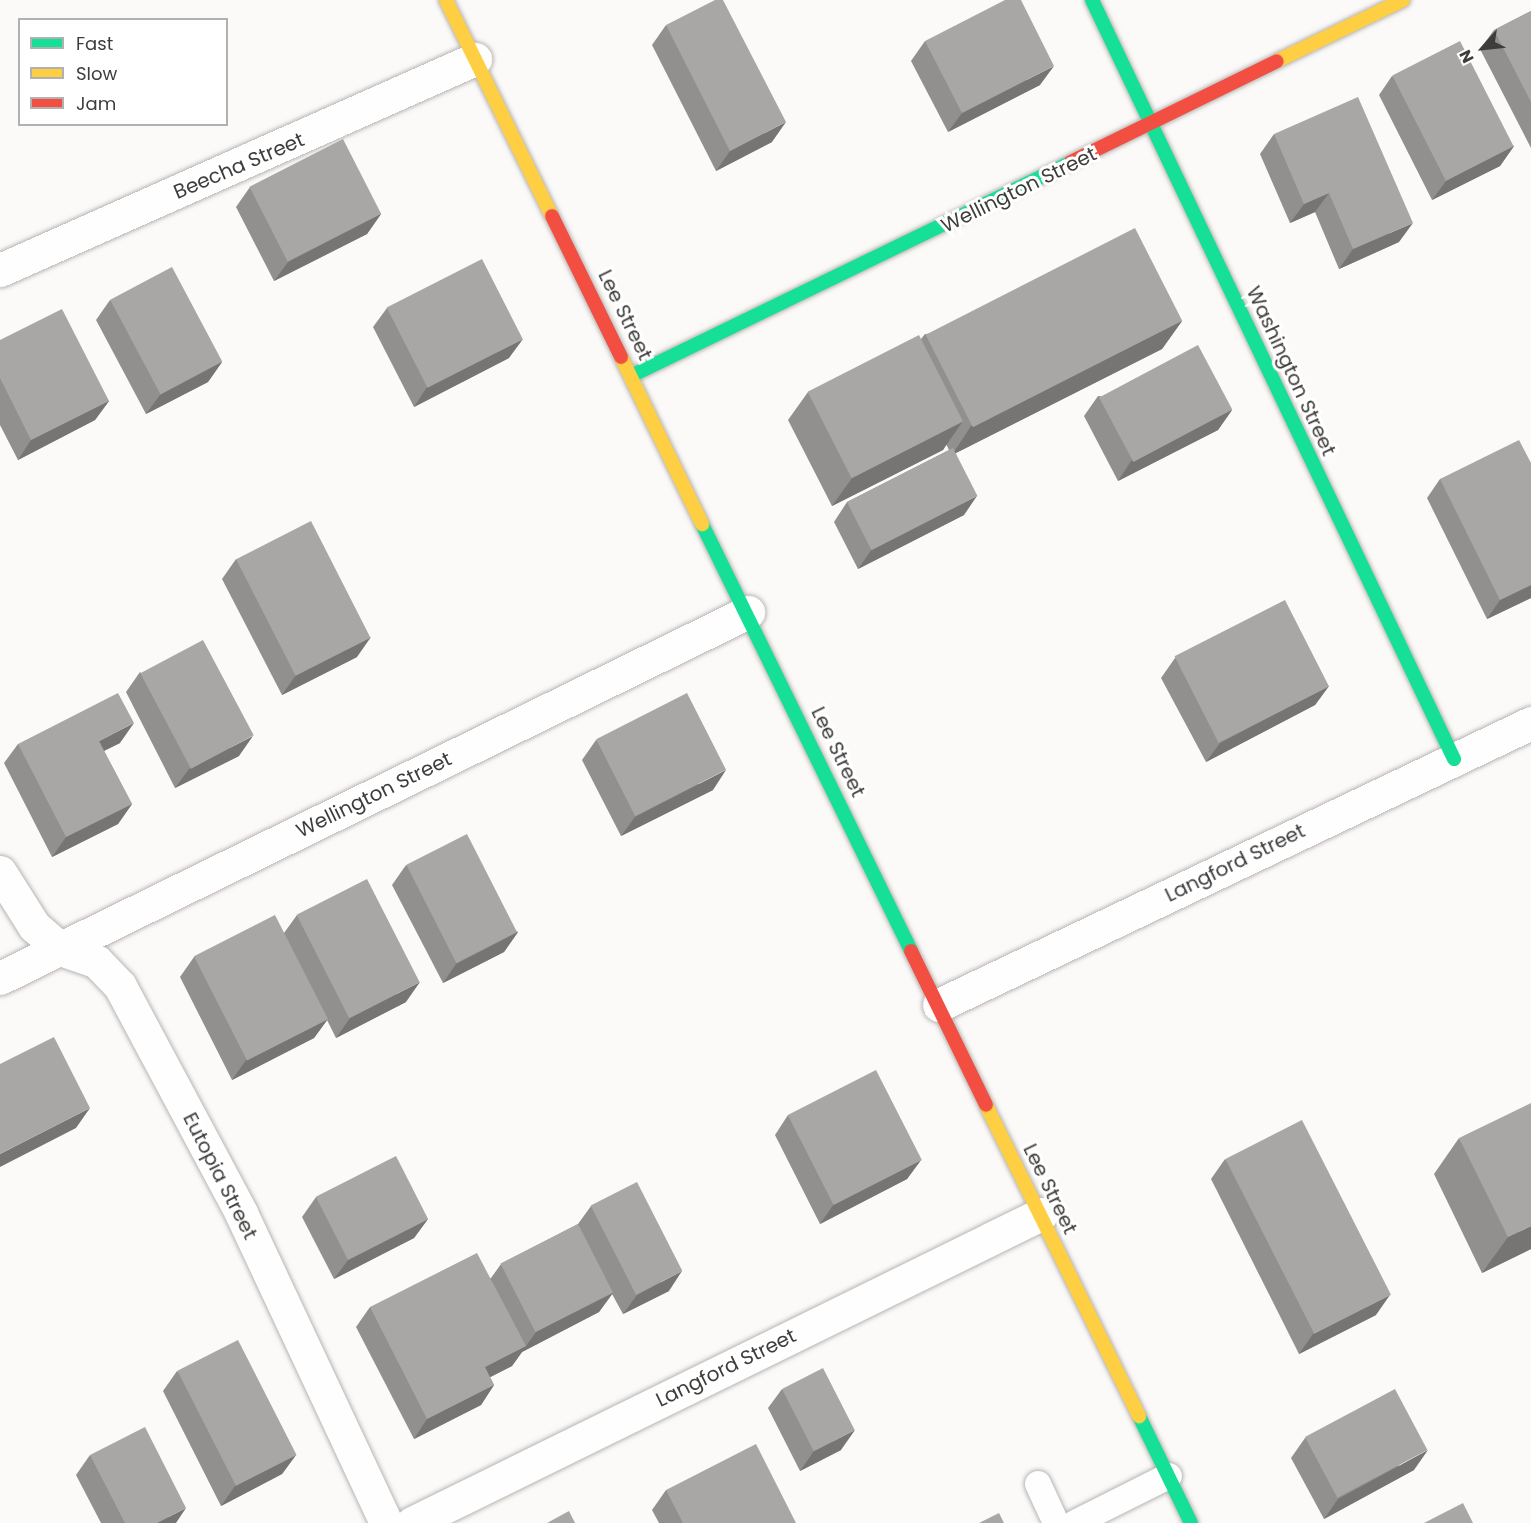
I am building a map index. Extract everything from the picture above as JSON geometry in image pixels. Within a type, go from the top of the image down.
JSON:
[{"type":"main road","name":"Lee Street","points":[[446,0],[633,375],[1191,1523]]},
{"type":"main road","name":"Washington Street","points":[[1092,0],[1454,759]]},
{"type":"main road","name":"Wellington Street","points":[[633,375],[1153,126],[1403,0]]},
{"type":"street","name":"Beecha Street","points":[[0,270],[475,59]]},
{"type":"street","name":"Wellington Street","points":[[0,978],[748,612]]},
{"type":"street","name":"Langford Street","points":[[939,1005],[1531,723]]},
{"type":"street","name":"Eutopia Street","points":[[0,873],[34,926],[60,949],[96,962],[120,986],[242,1213],[386,1523]]},
{"type":"street","name":"Langford Street","points":[[412,1523],[1041,1214]]},
{"type":"lane","points":[[1075,1523],[1169,1476]]},
{"type":"lane","points":[[1038,1484],[1056,1523]]},
{"type":"building","points":[[715,0],[723,0],[786,122],[730,151],[666,25]]},
{"type":"building","points":[[1005,0],[1021,0],[1054,66],[962,113],[925,41]]},
{"type":"building","points":[[1531,11],[1531,102],[1494,30]]},
{"type":"building","points":[[1460,41],[1514,146],[1446,181],[1392,76]]},
{"type":"building","points":[[1358,97],[1413,223],[1353,249],[1329,193],[1304,204],[1274,134]]},
{"type":"building","points":[[343,139],[381,214],[288,262],[249,187]]},
{"type":"building","points":[[1135,228],[1182,321],[973,427],[926,335]]},
{"type":"building","points":[[482,259],[523,339],[428,388],[387,308]]},
{"type":"building","points":[[172,267],[222,361],[160,394],[110,300]]},
{"type":"building","points":[[62,309],[109,401],[31,440],[0,378],[0,340]]},
{"type":"building","points":[[919,335],[963,421],[852,478],[808,392]]},
{"type":"building","points":[[1198,345],[1232,409],[1133,462],[1099,398]]},
{"type":"building","points":[[1519,440],[1531,463],[1531,585],[1500,600],[1440,479]]},
{"type":"building","points":[[953,448],[978,496],[871,550],[847,502]]},
{"type":"building","points":[[311,521],[370,638],[296,676],[236,559]]},
{"type":"building","points":[[1285,600],[1329,686],[1219,743],[1175,656]]},
{"type":"building","points":[[203,640],[254,735],[191,769],[140,673]]},
{"type":"building","points":[[118,693],[134,723],[99,741],[132,804],[66,837],[18,744]]},
{"type":"building","points":[[687,693],[726,770],[635,816],[596,739]]},
{"type":"building","points":[[467,834],[517,932],[456,963],[406,865]]},
{"type":"building","points":[[367,879],[420,982],[349,1018],[297,915]]},
{"type":"building","points":[[275,915],[328,1019],[247,1061],[194,956]]},
{"type":"building","points":[[54,1037],[90,1108],[0,1154],[0,1064]]},
{"type":"building","points":[[876,1070],[922,1160],[834,1205],[788,1115]]},
{"type":"building","points":[[1531,1103],[1531,1226],[1508,1237],[1459,1138]]},
{"type":"building","points":[[1302,1120],[1391,1295],[1314,1334],[1225,1159]]},
{"type":"building","points":[[396,1156],[428,1219],[348,1260],[316,1197]]},
{"type":"building","points":[[637,1182],[682,1271],[636,1295],[591,1206]]},
{"type":"building","points":[[578,1224],[613,1293],[535,1332],[500,1263]]},
{"type":"building","points":[[477,1253],[526,1346],[485,1367],[494,1385],[427,1419],[370,1307]]},
{"type":"building","points":[[238,1340],[297,1455],[236,1486],[177,1371]]},
{"type":"building","points":[[823,1368],[855,1430],[814,1451],[782,1389]]},
{"type":"building","points":[[1395,1389],[1427,1450],[1337,1498],[1305,1437]]},
{"type":"building","points":[[145,1427],[186,1508],[157,1523],[125,1523],[90,1455]]},
{"type":"building","points":[[756,1444],[796,1523],[683,1523],[666,1490]]},
{"type":"building","points":[[1463,1503],[1473,1523],[1424,1523]]},
{"type":"building","points":[[569,1511],[575,1523],[547,1523]]},
{"type":"building","points":[[999,1513],[1004,1523],[979,1523]]},
{"type":"traffic: fast","points":[[1092,0],[1454,759]]},
{"type":"traffic: fast","points":[[633,375],[1071,162]]},
{"type":"traffic: fast","points":[[702,524],[911,951]]},
{"type":"traffic: fast","points":[[1139,1416],[1191,1523]]},
{"type":"traffic: slow","points":[[446,0],[552,216]]},
{"type":"traffic: slow","points":[[1277,61],[1403,0]]},
{"type":"traffic: slow","points":[[621,357],[702,524]]},
{"type":"traffic: slow","points":[[986,1105],[1139,1416]]},
{"type":"traffic: jam","points":[[1071,162],[1277,61]]},
{"type":"traffic: jam","points":[[552,216],[621,357]]},
{"type":"traffic: jam","points":[[911,951],[986,1105]]}]
